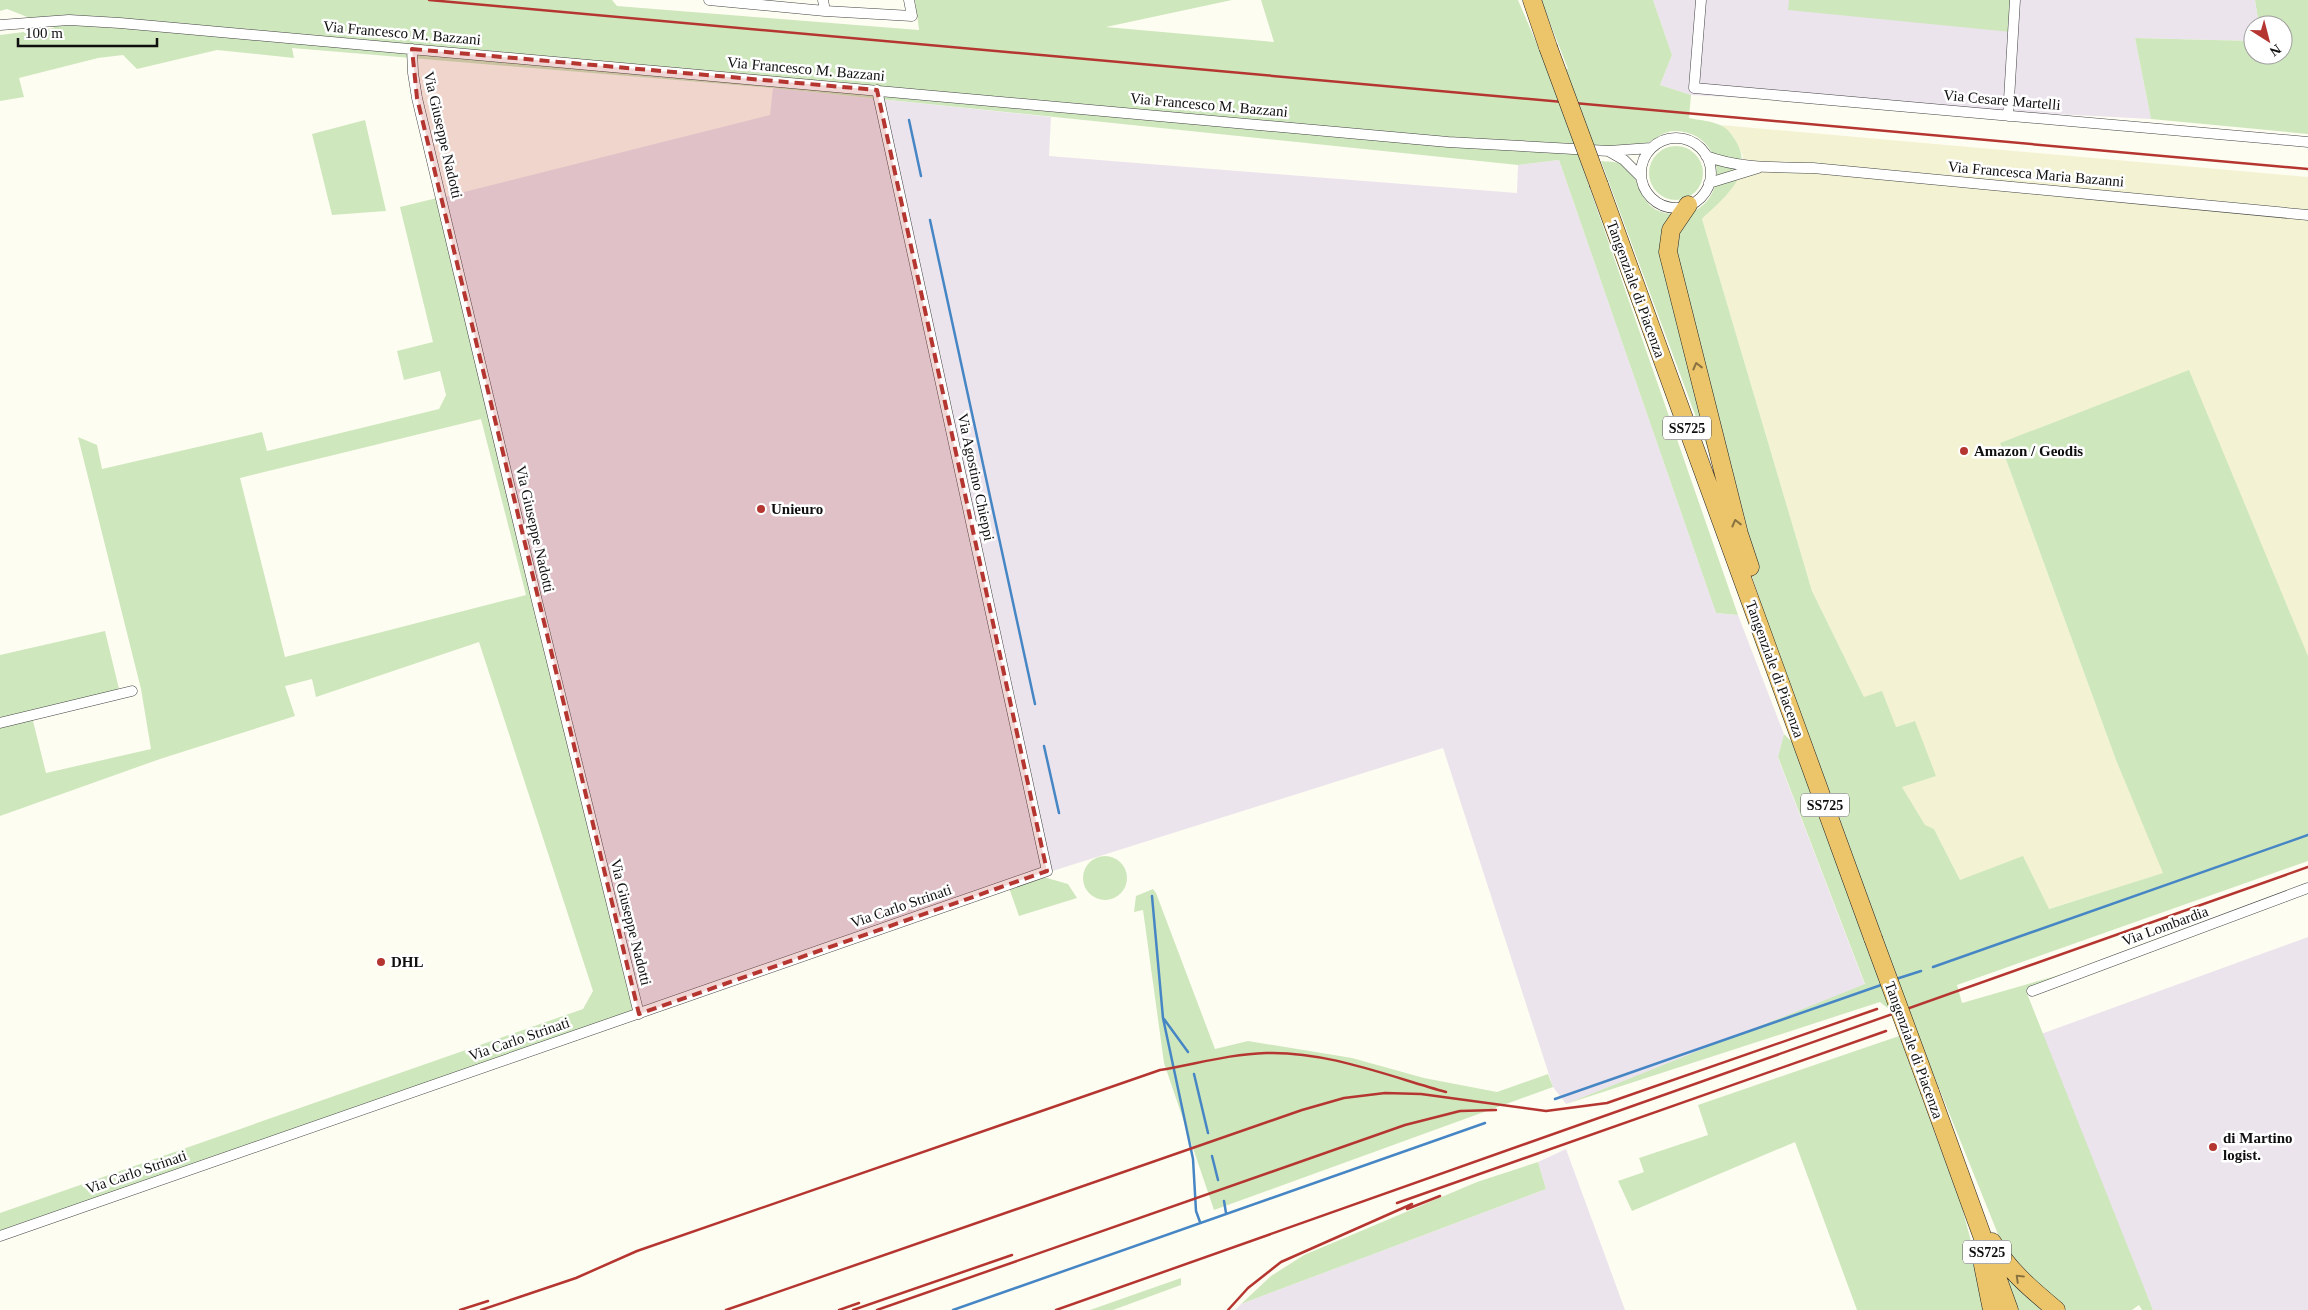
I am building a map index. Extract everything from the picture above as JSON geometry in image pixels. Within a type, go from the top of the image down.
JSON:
[{"type":"highway","name":"Tangenziale di Piacenza","points":[[1527,0],[1542,28]]},
{"type":"highway","name":"Tangenziale di Piacenza","points":[[1532,0],[2009,1310]]},
{"type":"highway","points":[[1688,205],[1671,230],[1668,252],[1739,534],[1771,630],[1776,671]]},
{"type":"highway","points":[[1966,1194],[1992,1310]]},
{"type":"highway","points":[[1966,1194],[2002,1259],[2028,1286],[2056,1310]]},
{"type":"street","points":[[709,0],[825,11],[912,16],[909,0]]},
{"type":"street","points":[[823,0],[825,11]]},
{"type":"street","name":"Via Cesare Martelli","points":[[1701,0],[1694,88],[2308,142]]},
{"type":"street","points":[[2008,116],[2015,0]]},
{"type":"street","name":"Via Francesco M. Bazzani","points":[[0,25],[46,20],[103,21],[1448,142],[1609,151],[1651,148]]},
{"type":"street","name":"Via Giuseppe Nadotti","points":[[412,49],[417,98],[638,1014]]},
{"type":"street","name":"Via Agostino Chieppi","points":[[877,90],[1047,871]]},
{"type":"street","points":[[1679,138],[1698,146],[1706,156],[1711,173],[1709,183],[1697,200],[1688,205],[1668,206],[1650,196],[1642,177],[1642,167],[1651,148],[1664,140],[1679,138]]},
{"type":"street","points":[[1609,151],[1624,160],[1642,177]]},
{"type":"street","points":[[1706,156],[1719,161],[1760,167]]},
{"type":"street","points":[[1709,183],[1760,167]]},
{"type":"street","name":"Via Francesca Maria Bazanni","points":[[1760,167],[1813,168],[2308,216]]},
{"type":"street","points":[[0,723],[132,691]]},
{"type":"street","name":"Via Carlo Strinati","points":[[0,1236],[1047,871]]},
{"type":"street","name":"Via Lombardia","points":[[2032,991],[2308,888]]},
{"type":"highlighted area","points":[[412,49],[877,90],[1047,871],[639,1014],[417,98]]},
{"type":"shaded area","points":[[1653,0],[2255,0],[2257,15],[2243,15],[2243,41],[2135,38],[2151,119],[1691,95],[1660,85],[1672,55]]},
{"type":"shaded area","points":[[773,88],[1051,117],[1049,156],[1517,193],[1518,165],[1559,160],[1716,613],[1738,615],[1784,734],[1778,758],[1865,985],[1566,1104],[1553,1087],[1443,748],[1008,885],[639,1014],[440,198],[770,115]]},
{"type":"shaded area","points":[[2308,937],[2308,1310],[2153,1310],[2041,1034]]},
{"type":"shaded area","points":[[1566,1149],[1625,1310],[1235,1310],[1241,1304],[1546,1189],[1538,1162]]},
{"type":"green space","points":[[0,0],[612,0],[617,6],[919,30],[915,0],[1232,0],[1106,27],[1274,42],[1261,0],[1518,0],[1545,63],[1568,69],[1541,0],[1653,0],[1672,55],[1660,85],[1691,95],[1689,118],[1713,122],[1726,128],[1738,145],[1742,157],[1742,167],[1734,186],[1702,219],[1812,591],[1864,697],[1882,691],[1896,727],[1915,721],[1936,776],[1902,787],[1925,825],[1934,829],[1960,880],[2023,856],[2049,909],[2163,873],[2116,760],[2000,443],[2189,370],[2308,656],[2308,861],[1957,985],[1962,1003],[2115,959],[2026,991],[2153,1310],[2142,1310],[2139,1305],[2132,1310],[2067,1310],[2006,1254],[1916,1031],[1880,1002],[1566,1104],[1865,984],[1778,757],[1784,734],[1817,767],[1716,471],[1601,161],[1618,163],[1628,169],[1651,206],[1672,214],[1691,212],[1704,204],[1713,191],[1717,176],[1715,161],[1708,147],[1696,136],[1678,131],[1669,132],[1639,146],[1580,160],[1738,615],[1716,613],[1559,160],[1518,165],[773,88],[292,48],[294,58],[217,50],[137,69],[123,55],[98,58],[19,78],[24,97],[0,101],[0,35],[55,28],[7,9],[0,11]]},
{"type":"green space","points":[[1789,0],[2013,0],[2011,32],[1788,10]]},
{"type":"green space","points":[[2255,0],[2308,0],[2308,134],[2151,119],[2135,38],[2243,41],[2243,65],[2293,65],[2293,15],[2257,15]]},
{"type":"green space","points":[[365,120],[386,211],[332,215],[312,134]]},
{"type":"green space","points":[[1721,125],[2308,177],[2308,657],[2189,371],[2000,443],[2116,760],[2164,873],[2048,909],[1960,880],[1934,829],[1925,826],[1902,787],[1914,721],[1896,727],[1864,697],[1812,591],[1702,219],[1730,191],[1742,173],[1743,156],[1733,136]]},
{"type":"green space","points":[[1676,146],[1686,148],[1695,154],[1701,163],[1703,173],[1701,183],[1695,192],[1686,198],[1676,200],[1666,198],[1657,192],[1651,183],[1649,173],[1651,163],[1657,154],[1666,148]]},
{"type":"green space","points":[[441,197],[639,1014],[0,1235],[0,1213],[583,1009],[593,991],[479,642],[316,697],[312,679],[285,686],[295,716],[160,759],[0,816],[0,655],[105,631],[120,693],[32,717],[46,773],[151,749],[141,689],[78,437],[97,445],[102,469],[262,432],[267,451],[439,409],[446,395],[440,371],[404,380],[397,351],[433,342],[400,207]],"holes":[[[481,419],[526,595],[285,657],[240,478]]]},
{"type":"green space","points":[[1109,856],[1121,862],[1126,869],[1126,887],[1121,894],[1114,899],[1101,900],[1093,897],[1086,890],[1083,874],[1086,866],[1093,859]]},
{"type":"green space","points":[[1040,876],[1068,884],[1077,898],[1019,916],[1008,885]]},
{"type":"green space","points":[[1153,889],[1215,1049],[1248,1041],[1352,1058],[1424,1078],[1497,1092],[1548,1074],[1553,1087],[1214,1210],[1164,1063],[1143,910],[1134,912],[1136,896]]},
{"type":"green space","points":[[1899,1036],[1962,1207],[1989,1310],[1857,1310],[1795,1142],[1632,1211],[1618,1181],[1644,1172],[1639,1158],[1708,1135],[1698,1105]]},
{"type":"green space","points":[[1538,1162],[1546,1189],[1241,1304],[1271,1276],[1304,1255],[1477,1182]]},
{"type":"green space","points":[[2003,1272],[2049,1310],[2017,1310]]},
{"type":"green space","points":[[1181,1278],[1181,1285],[1113,1310],[1090,1310]]},
{"type":"waterway","points":[[909,120],[921,176]]},
{"type":"waterway","points":[[930,220],[1035,704]]},
{"type":"waterway","points":[[1044,746],[1059,813]]},
{"type":"waterway","points":[[1933,967],[2308,835]]},
{"type":"waterway","points":[[1152,896],[1163,1018],[1193,1159],[1196,1211],[1200,1222]]},
{"type":"waterway","points":[[1896,979],[1921,971]]},
{"type":"waterway","points":[[1555,1099],[1884,984]]},
{"type":"waterway","points":[[1164,1019],[1188,1052]]},
{"type":"waterway","points":[[1194,1074],[1208,1133]]},
{"type":"waterway","points":[[953,1310],[1485,1123]]},
{"type":"waterway","points":[[1212,1156],[1218,1180]]},
{"type":"waterway","points":[[1224,1201],[1226,1213]]},
{"type":"railway","points":[[429,0],[2308,169]]},
{"type":"railway","points":[[1056,1310],[2308,867]]},
{"type":"railway","points":[[726,1310],[1302,1110],[1344,1098],[1385,1093],[1421,1094],[1546,1111],[1607,1103],[1877,1009]]},
{"type":"railway","points":[[1397,1203],[1886,1031]]},
{"type":"railway","points":[[481,1310],[576,1278],[637,1251],[1160,1070],[1239,1055],[1289,1053],[1334,1060],[1446,1092]]},
{"type":"railway","points":[[877,1310],[1405,1125],[1460,1111],[1496,1110]]},
{"type":"railway","points":[[1407,1209],[1440,1196]]},
{"type":"railway","points":[[1228,1310],[1248,1288],[1281,1262],[1412,1204]]},
{"type":"railway","points":[[853,1310],[1012,1255]]},
{"type":"railway","points":[[460,1310],[488,1301]]},
{"type":"railway","points":[[839,1310],[859,1303]]},
{"type":"place","name":"Amazon / Geodis","points":[[1964,451]]},
{"type":"place","name":"Unieuro","points":[[761,509]]},
{"type":"place","name":"DHL","points":[[381,962]]},
{"type":"place","name":"di Martino logist.","points":[[2213,1147]]}]
